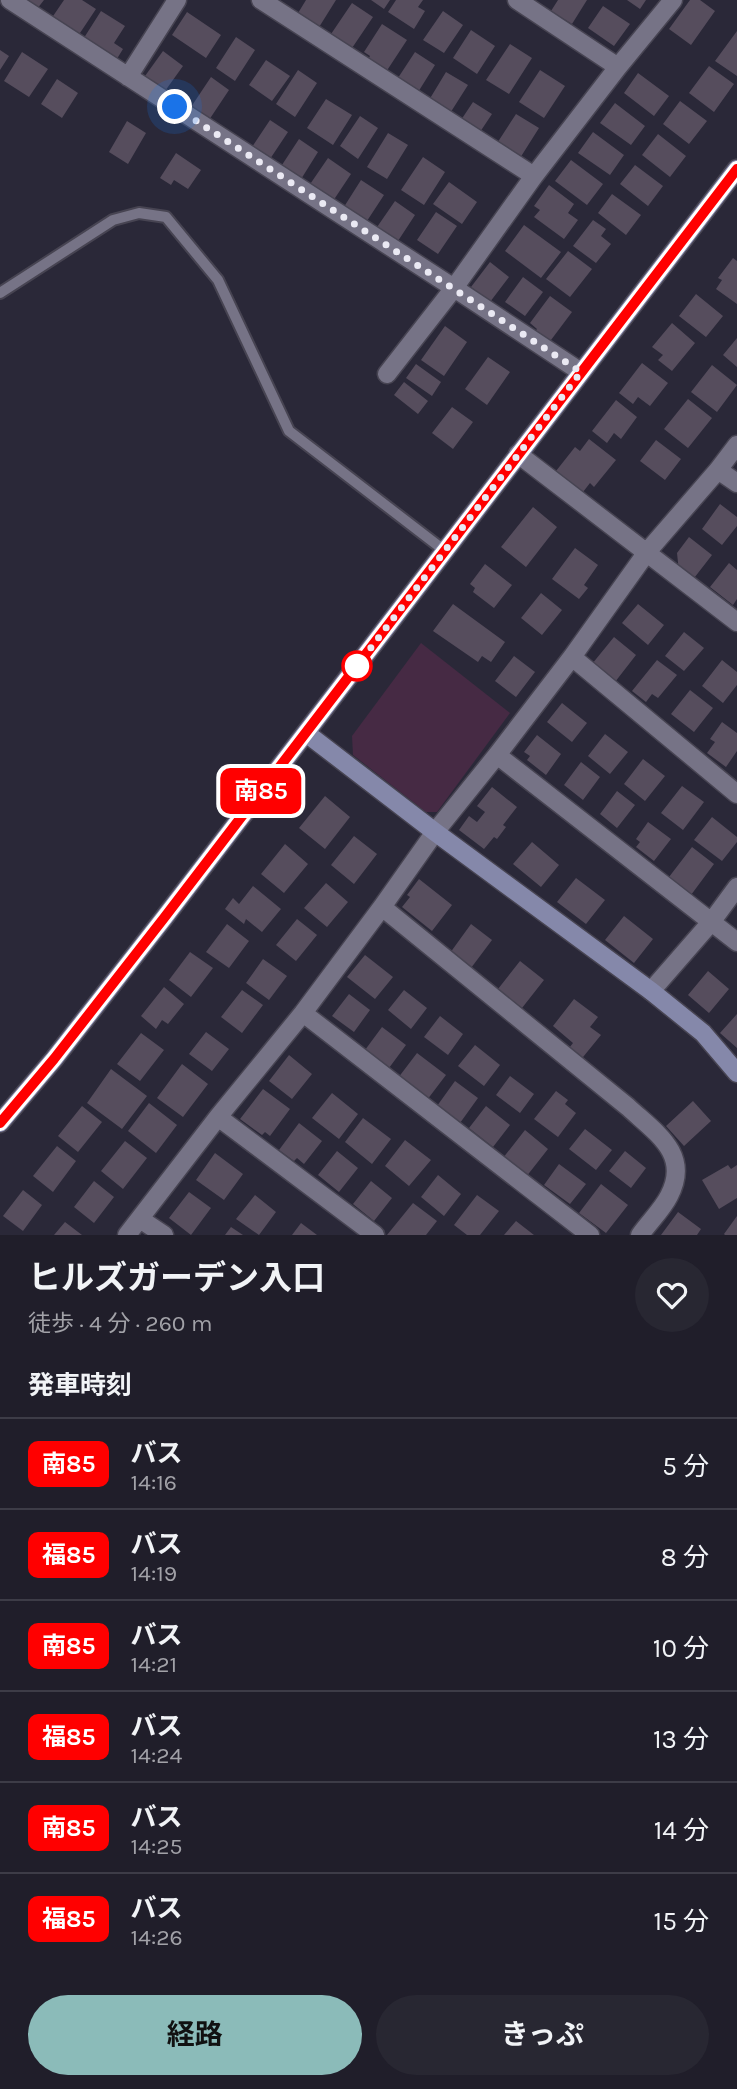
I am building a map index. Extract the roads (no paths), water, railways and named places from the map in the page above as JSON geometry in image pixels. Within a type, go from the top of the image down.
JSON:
[{"type":"street","points":[[10,0],[581,372]]},
{"type":"street","points":[[128,77],[177,0]]},
{"type":"street","points":[[261,0],[534,176]]},
{"type":"street","points":[[517,0],[618,66]]},
{"type":"street","points":[[387,374],[618,66],[673,0]]},
{"type":"street","points":[[0,1123],[54,1059],[306,733],[737,169]]},
{"type":"street","points":[[127,1235],[218,1116],[303,1013],[435,832],[572,657],[647,552],[737,445]]},
{"type":"street","points":[[518,454],[737,622]]},
{"type":"street","points":[[718,470],[737,483]]},
{"type":"street","points":[[572,657],[737,794]]},
{"type":"street","points":[[306,733],[651,991],[704,1033],[737,1073]]},
{"type":"street","points":[[497,755],[737,942]]},
{"type":"street","points":[[651,991],[712,921],[737,887]]},
{"type":"street","points":[[382,907],[628,1107],[659,1136],[674,1156],[677,1174],[668,1197],[639,1235]]},
{"type":"street","points":[[303,1013],[590,1235]]},
{"type":"street","points":[[218,1116],[374,1235]]},
{"type":"street","points":[[140,1219],[164,1235]]},
{"type":"lane","points":[[0,293],[113,220],[139,213],[166,217],[218,280],[289,431],[445,551]]}]
